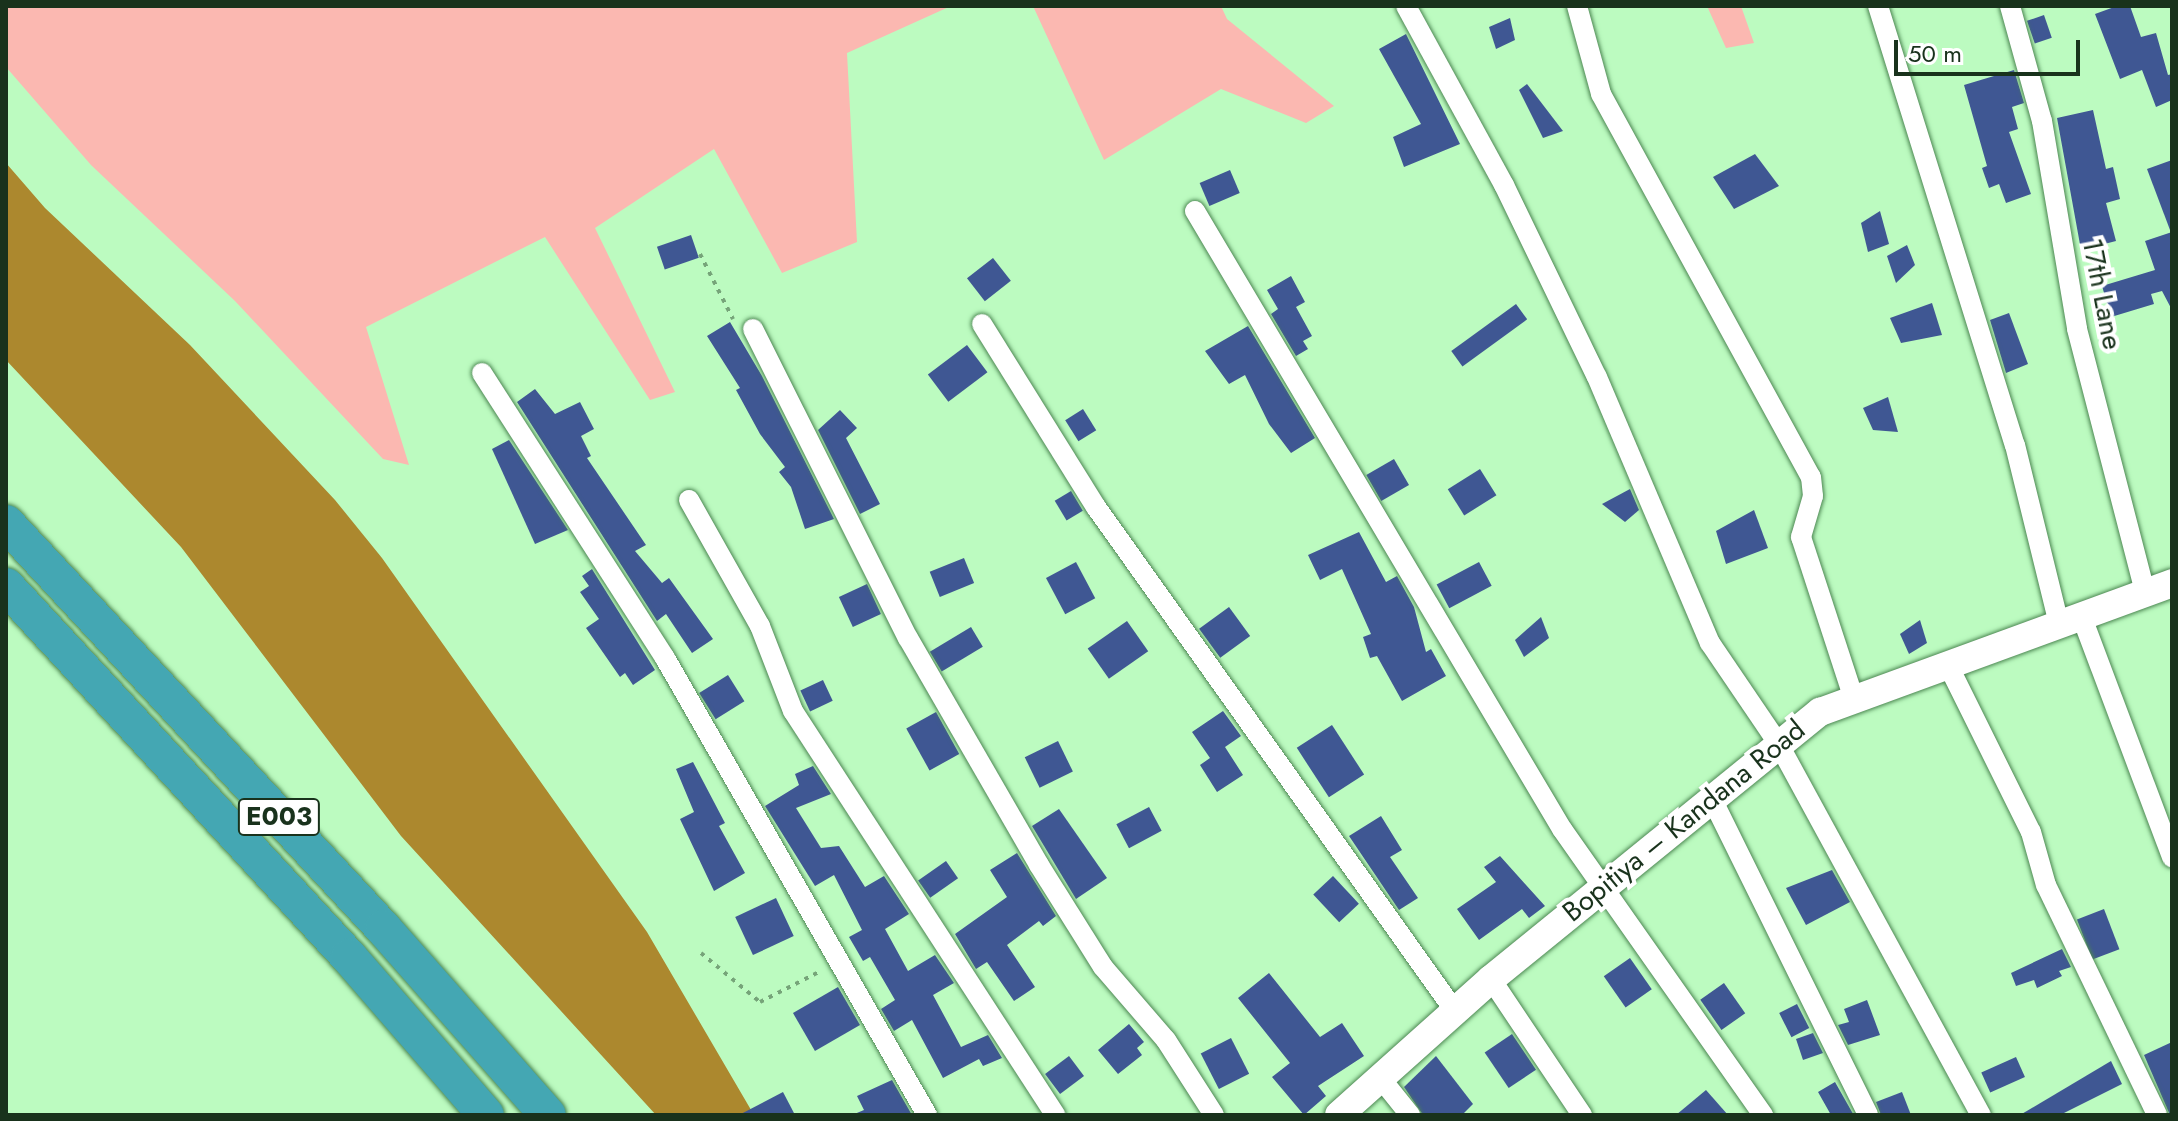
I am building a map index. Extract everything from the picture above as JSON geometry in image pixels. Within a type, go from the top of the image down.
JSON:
[{"type":"highway","name":"E003","points":[[6,523],[383,928],[548,1115]]},
{"type":"highway","name":"E003","points":[[6,586],[349,957],[486,1115]]},
{"type":"street","points":[[1406,6],[1504,185],[1597,377],[1710,643],[1778,743],[1981,1115]]},
{"type":"street","points":[[1577,6],[1601,94],[1811,477],[1813,496],[1801,537],[1854,699]]},
{"type":"street","points":[[1878,6],[2070,620],[2172,857]]},
{"type":"street","name":"17th Lane","points":[[2010,6],[2042,121],[2077,329],[2159,587]]},
{"type":"street","points":[[1195,211],[1562,829],[1763,1115]]},
{"type":"street","points":[[982,324],[1096,507],[1454,1010]]},
{"type":"street","points":[[758,338],[908,638],[1039,865],[1103,967],[1166,1040],[1214,1115]]},
{"type":"street","points":[[482,373],[665,658],[927,1115]]},
{"type":"street","points":[[689,500],[760,626],[793,711],[1055,1115]]},
{"type":"street","name":"Bopitiya – Kandana Road","points":[[1339,1115],[1382,1080],[1454,1010],[1491,979],[1820,712],[2159,587]]},
{"type":"street","points":[[1948,665],[2031,832],[2046,885],[2157,1115]]},
{"type":"street","points":[[1713,801],[1868,1115]]},
{"type":"street","points":[[1491,979],[1582,1115]]},
{"type":"street","points":[[1382,1080],[1410,1115]]},
{"type":"path","points":[[700,254],[746,347],[758,338]]},
{"type":"path","points":[[701,953],[760,1002],[839,961]]},
{"type":"shaded area","points":[[6,6],[951,6],[847,53],[857,242],[782,273],[714,149],[595,228],[675,392],[650,400],[545,237],[366,327],[409,465],[383,459],[235,301],[91,165],[6,67]]},
{"type":"shaded area","points":[[1033,6],[1221,6],[1227,19],[1334,106],[1306,123],[1221,89],[1104,160]]},
{"type":"shaded area","points":[[1707,6],[1741,6],[1754,43],[1726,48]]},
{"type":"shaded area","points":[[6,163],[45,208],[190,345],[335,500],[382,558],[647,932],[754,1115],[656,1115],[401,836],[181,547],[6,360]]},
{"type":"building","points":[[2117,6],[2130,6],[2141,37],[2156,33],[2168,75],[2172,74],[2172,100],[2156,107],[2142,70],[2120,79],[2095,14]]},
{"type":"building","points":[[2044,15],[2052,38],[2035,44],[2027,21]]},
{"type":"building","points":[[1510,18],[1515,40],[1496,49],[1489,27]]},
{"type":"building","points":[[1406,34],[1460,144],[1404,167],[1393,137],[1421,124],[1379,49]]},
{"type":"building","points":[[2014,70],[2024,103],[2012,107],[2018,129],[2009,132],[2031,194],[2006,203],[1999,184],[1989,188],[1982,168],[1987,166],[1964,85]]},
{"type":"building","points":[[1527,84],[1563,131],[1543,138],[1519,90]]},
{"type":"building","points":[[2093,110],[2106,169],[2113,167],[2120,199],[2106,203],[2116,241],[2081,250],[2057,118]]},
{"type":"building","points":[[1755,154],[1779,186],[1734,209],[1713,177]]},
{"type":"building","points":[[2172,160],[2172,230],[2170,230],[2147,169]]},
{"type":"building","points":[[1230,170],[1240,193],[1209,206],[1200,183]]},
{"type":"building","points":[[1880,211],[1889,244],[1868,252],[1861,223]]},
{"type":"building","points":[[2172,232],[2172,310],[2162,291],[2151,294],[2154,304],[2111,317],[2102,286],[2155,270],[2145,241]]},
{"type":"building","points":[[691,235],[699,258],[665,269],[657,247]]},
{"type":"building","points":[[1907,245],[1915,265],[1896,283],[1887,256]]},
{"type":"building","points":[[993,258],[1011,281],[985,301],[967,278]]},
{"type":"building","points":[[1291,276],[1305,302],[1296,307],[1312,336],[1303,341],[1308,349],[1296,356],[1271,314],[1278,309],[1267,290]]},
{"type":"building","points":[[1932,303],[1942,335],[1901,343],[1890,318]]},
{"type":"building","points":[[1516,304],[1527,319],[1462,366],[1451,351]]},
{"type":"building","points":[[2009,313],[2028,364],[2006,373],[1990,320]]},
{"type":"building","points":[[730,322],[762,376],[834,519],[805,529],[791,487],[779,472],[785,467],[760,434],[736,390],[740,388],[707,336]]},
{"type":"building","points":[[1248,326],[1315,438],[1291,453],[1269,424],[1245,375],[1229,384],[1205,351]]},
{"type":"building","points":[[967,345],[987,372],[948,402],[928,374]]},
{"type":"building","points":[[535,389],[555,414],[580,402],[594,429],[581,436],[591,456],[587,458],[646,545],[635,551],[662,583],[669,578],[713,639],[692,653],[666,614],[657,621],[517,402]]},
{"type":"building","points":[[1888,397],[1898,432],[1873,430],[1863,408]]},
{"type":"building","points":[[1083,409],[1096,430],[1078,441],[1065,420]]},
{"type":"building","points":[[840,410],[857,428],[846,438],[880,504],[860,514],[818,430]]},
{"type":"building","points":[[509,440],[568,530],[535,544],[492,449]]},
{"type":"building","points":[[1394,459],[1409,485],[1381,501],[1366,475]]},
{"type":"building","points":[[1480,469],[1496,495],[1464,515],[1448,489]]},
{"type":"building","points":[[1630,489],[1639,510],[1625,522],[1602,504]]},
{"type":"building","points":[[1071,491],[1083,511],[1067,521],[1055,501]]},
{"type":"building","points":[[1754,510],[1768,548],[1726,564],[1716,531]]},
{"type":"building","points":[[1359,532],[1386,582],[1397,576],[1414,607],[1426,652],[1431,649],[1446,676],[1402,701],[1377,656],[1370,658],[1363,637],[1371,634],[1342,569],[1320,580],[1308,555]]},
{"type":"building","points":[[964,558],[974,583],[940,597],[930,572]]},
{"type":"building","points":[[1076,562],[1095,598],[1065,614],[1046,578]]},
{"type":"building","points":[[1479,562],[1492,586],[1449,608],[1437,585]]},
{"type":"building","points":[[592,569],[655,670],[633,685],[625,673],[620,677],[586,628],[599,619],[580,592],[589,586],[582,576]]},
{"type":"building","points":[[867,584],[881,614],[853,627],[839,597]]},
{"type":"building","points":[[1229,607],[1250,636],[1220,658],[1199,629]]},
{"type":"building","points":[[1541,617],[1549,638],[1524,657],[1515,640]]},
{"type":"building","points":[[1920,620],[1927,643],[1909,654],[1900,634]]},
{"type":"building","points":[[1127,621],[1148,651],[1109,679],[1088,649]]},
{"type":"building","points":[[971,627],[983,647],[942,671],[930,652]]},
{"type":"building","points":[[728,675],[744,701],[716,719],[699,693]]},
{"type":"building","points":[[823,680],[833,701],[810,711],[800,691]]},
{"type":"building","points":[[1223,711],[1241,736],[1225,747],[1243,775],[1217,792],[1200,765],[1210,758],[1192,732]]},
{"type":"building","points":[[936,712],[959,754],[930,770],[906,728]]},
{"type":"building","points":[[1332,725],[1364,774],[1329,797],[1297,748]]},
{"type":"building","points":[[1058,741],[1073,772],[1040,788],[1025,757]]},
{"type":"building","points":[[693,762],[725,823],[719,826],[745,873],[714,891],[680,819],[694,812],[676,769]]},
{"type":"building","points":[[813,766],[831,794],[796,808],[821,848],[839,846],[865,887],[884,876],[909,914],[885,929],[908,971],[935,955],[954,983],[933,995],[961,1047],[988,1035],[1002,1058],[983,1066],[979,1059],[943,1078],[912,1020],[894,1031],[881,1009],[895,1000],[870,957],[863,961],[849,937],[862,930],[834,875],[815,886],[765,806],[799,785],[795,774]]},
{"type":"building","points":[[1149,807],[1162,831],[1129,848],[1116,824]]},
{"type":"building","points":[[1059,809],[1107,878],[1076,899],[1032,826]]},
{"type":"building","points":[[1381,816],[1402,850],[1390,857],[1418,898],[1399,910],[1349,836]]},
{"type":"building","points":[[1017,853],[1056,916],[1043,926],[1039,921],[1007,945],[1035,987],[1014,1001],[987,962],[976,969],[955,934],[1007,897],[990,870]]},
{"type":"building","points":[[1500,856],[1545,906],[1529,918],[1522,909],[1479,940],[1457,909],[1496,882],[1484,867]]},
{"type":"building","points":[[946,861],[958,878],[930,898],[918,881]]},
{"type":"building","points":[[1832,870],[1850,902],[1806,925],[1786,888]]},
{"type":"building","points":[[1333,876],[1359,904],[1339,922],[1313,894]]},
{"type":"building","points":[[776,898],[794,936],[753,955],[735,917]]},
{"type":"building","points":[[2104,909],[2119,949],[2092,960],[2077,919]]},
{"type":"building","points":[[2062,949],[2071,967],[2059,971],[2062,976],[2037,988],[2034,980],[2016,986],[2011,973]]},
{"type":"building","points":[[1630,958],[1652,989],[1626,1007],[1604,976]]},
{"type":"building","points":[[1269,973],[1320,1037],[1342,1023],[1364,1056],[1318,1086],[1326,1096],[1304,1115],[1272,1077],[1290,1063],[1238,998]]},
{"type":"building","points":[[1724,983],[1745,1013],[1721,1030],[1700,1000]]},
{"type":"building","points":[[838,987],[860,1025],[815,1051],[793,1013]]},
{"type":"building","points":[[1867,1000],[1880,1035],[1848,1045],[1838,1025],[1849,1022],[1844,1009]]},
{"type":"building","points":[[1797,1004],[1809,1028],[1791,1037],[1779,1013]]},
{"type":"building","points":[[1129,1024],[1144,1042],[1137,1048],[1142,1055],[1118,1074],[1098,1050]]},
{"type":"building","points":[[1813,1033],[1823,1053],[1803,1060],[1796,1039]]},
{"type":"building","points":[[1512,1034],[1536,1070],[1509,1088],[1485,1052]]},
{"type":"building","points":[[1231,1038],[1249,1074],[1219,1089],[1201,1053]]},
{"type":"building","points":[[2172,1042],[2172,1115],[2170,1115],[2144,1055]]},
{"type":"building","points":[[1069,1056],[1084,1076],[1060,1094],[1045,1074]]},
{"type":"building","points":[[1436,1056],[1473,1104],[1462,1115],[1423,1115],[1404,1087]]},
{"type":"building","points":[[2016,1057],[2025,1077],[1990,1093],[1981,1072]]},
{"type":"building","points":[[2111,1061],[2122,1084],[2060,1115],[2020,1115]]},
{"type":"building","points":[[892,1080],[912,1115],[852,1115],[864,1110],[857,1096]]},
{"type":"building","points":[[1835,1082],[1854,1115],[1831,1115],[1818,1092]]},
{"type":"building","points":[[1706,1090],[1728,1115],[1676,1115]]},
{"type":"building","points":[[783,1092],[795,1115],[739,1115]]},
{"type":"building","points":[[1902,1092],[1911,1115],[1881,1115],[1876,1102]]}]
